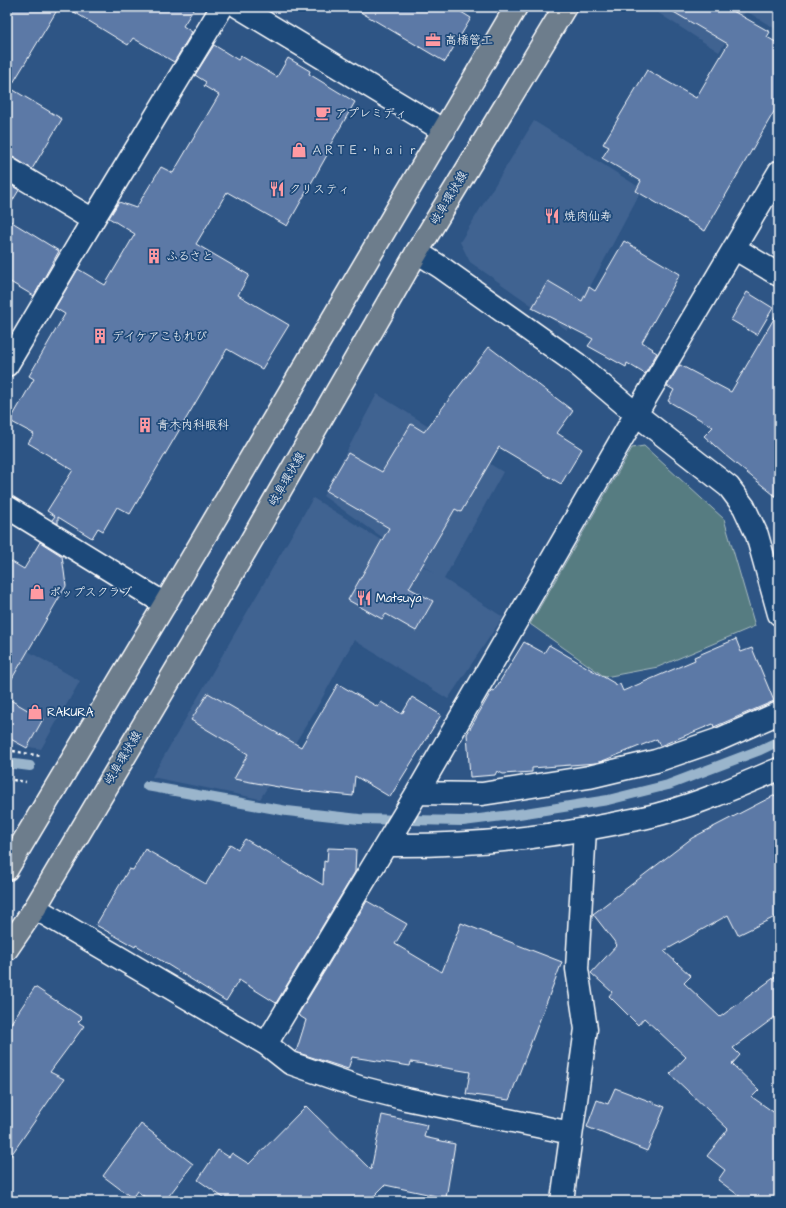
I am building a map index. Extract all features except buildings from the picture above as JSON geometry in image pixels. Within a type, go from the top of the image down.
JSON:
[{"type":"main road","points":[[7,869],[165,604],[516,7]]},
{"type":"main road","name":"岐阜環状線","points":[[7,949],[34,908],[209,614],[417,252],[565,7]]},
{"type":"street","points":[[7,365],[222,7]]},
{"type":"street","points":[[239,7],[444,131]]},
{"type":"street","points":[[7,168],[93,220]]},
{"type":"street","points":[[266,1044],[413,801],[636,414],[779,172]]},
{"type":"street","points":[[734,248],[779,275]]},
{"type":"street","points":[[417,252],[442,268],[577,364],[636,414],[729,487],[740,502],[757,535],[779,614]]},
{"type":"street","points":[[7,507],[165,604]]},
{"type":"street","points":[[413,801],[482,794],[589,777],[656,761],[720,739],[779,713]]},
{"type":"street","points":[[390,839],[429,846],[486,843],[585,829],[662,814],[713,797],[779,769]]},
{"type":"street","points":[[562,1201],[586,1029],[577,969],[585,829]]},
{"type":"street","points":[[34,908],[266,1044],[290,1063],[359,1087],[406,1099],[571,1133]]},
{"type":"path","points":[[7,750],[47,758]]},
{"type":"path","points":[[7,779],[32,784]]},
{"type":"shaded area","points":[[649,7],[779,7],[779,31],[746,11],[719,52]]},
{"type":"shaded area","name":"焼肉仙寿","points":[[534,121],[642,189],[567,330],[470,262],[460,242]]},
{"type":"shaded area","points":[[377,394],[503,472],[444,579],[503,617],[448,699],[354,640],[315,711],[260,799],[152,777],[313,498],[434,573],[323,496]]},
{"type":"shaded area","name":"RAKURA","points":[[7,639],[80,681],[41,749],[7,743]]},
{"type":"green space","points":[[644,446],[724,519],[755,626],[658,667],[605,677],[530,624],[632,448]]},
{"type":"waterway","points":[[147,786],[287,811],[359,819],[463,821],[608,800],[668,785],[760,750],[779,741]]},
{"type":"waterway","points":[[7,763],[30,766]]},
{"type":"place","name":"高橋管工","points":[[433,40]]},
{"type":"place","name":"アプレミディ","points":[[323,113]]},
{"type":"place","name":"ＡＲＴＥ・ｈａｉｒ","points":[[299,150]]},
{"type":"place","name":"クリスティ","points":[[277,189]]},
{"type":"place","name":"焼肉仙寿","points":[[552,216]]},
{"type":"place","name":"ふるさと","points":[[154,256]]},
{"type":"place","name":"デイケアこもれび","points":[[100,336]]},
{"type":"place","name":"青木内科眼科","points":[[145,425]]},
{"type":"place","name":"ポップスクラブ","points":[[37,592]]},
{"type":"place","name":"Matsuya","points":[[364,598]]},
{"type":"place","name":"RAKURA","points":[[35,712]]}]
